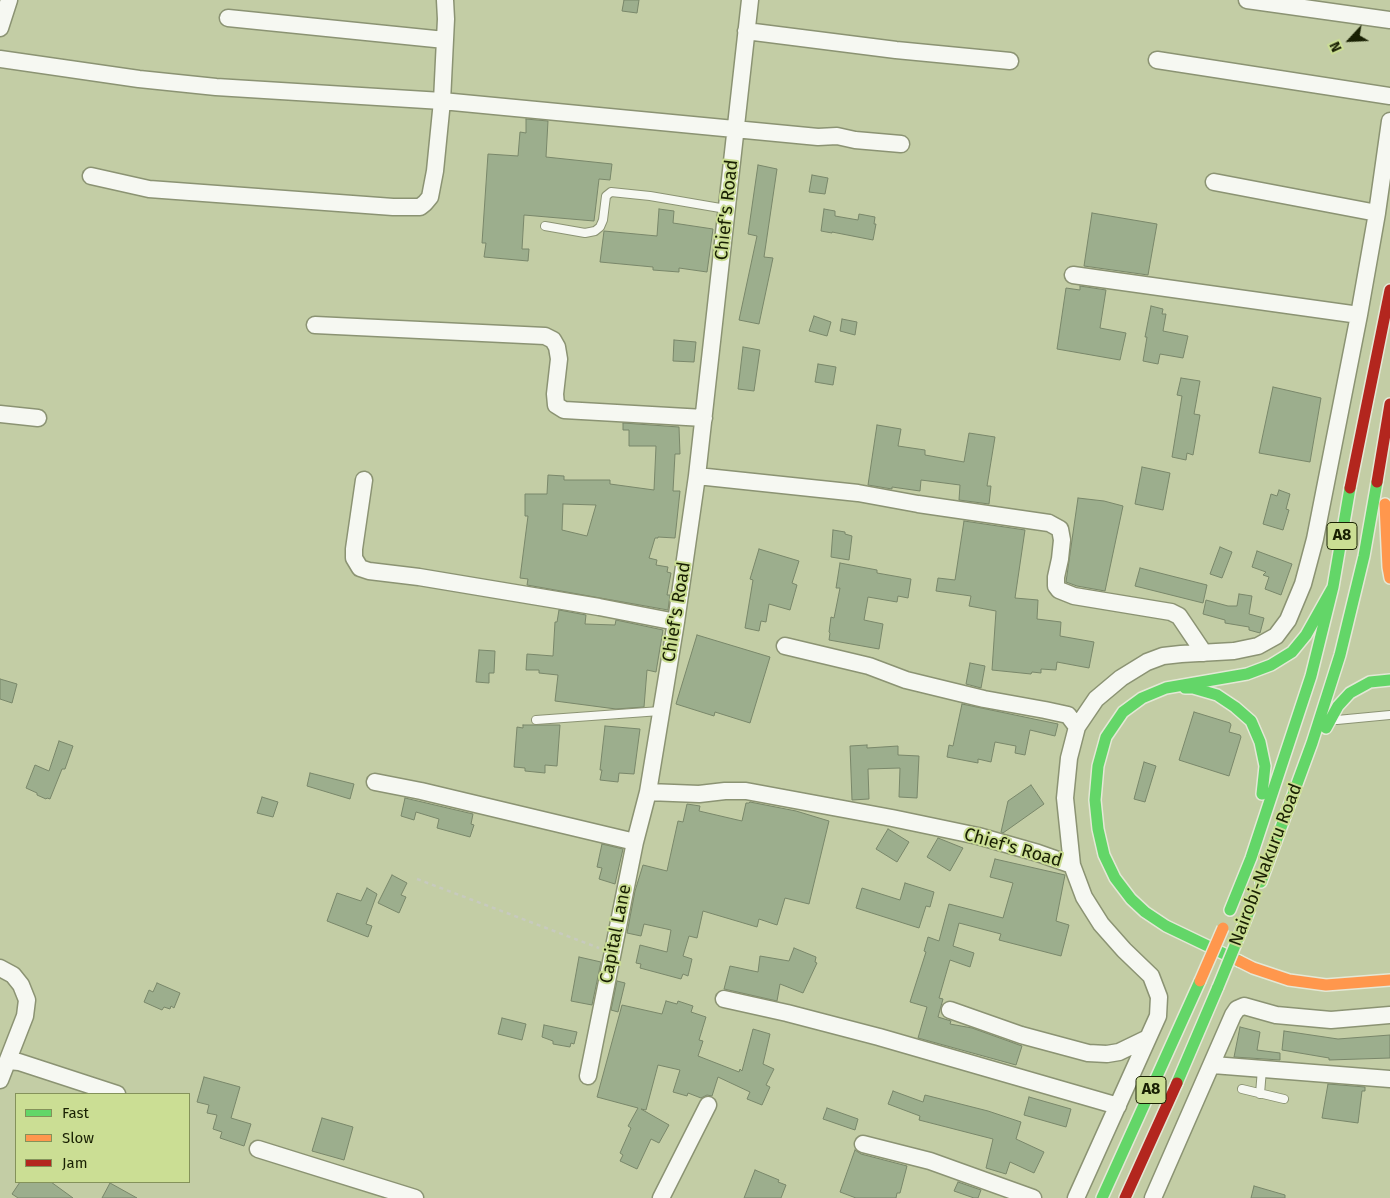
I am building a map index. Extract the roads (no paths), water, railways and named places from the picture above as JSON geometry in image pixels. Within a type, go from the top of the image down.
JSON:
[{"type":"highway","name":"A8","points":[[1333,587],[1351,484],[1390,290]]},
{"type":"highway","name":"Nairobi-Nakuru Road","points":[[1125,1198],[1188,1059],[1218,987],[1276,844],[1312,743],[1340,655],[1364,556],[1390,404]]},
{"type":"highway","points":[[1390,435],[1385,512],[1390,578]]},
{"type":"highway","name":"Nairobi-Nakuru Road","points":[[1102,1198],[1200,981],[1251,858],[1311,676],[1333,587]]},
{"type":"highway","points":[[1333,587],[1306,635],[1292,652],[1271,665],[1247,674],[1166,688],[1142,698],[1123,712],[1106,737],[1098,766],[1095,800],[1098,830],[1104,855],[1115,878],[1131,899],[1145,912],[1166,926],[1253,968],[1290,980],[1326,985],[1390,980]]},
{"type":"highway","points":[[1276,844],[1301,793],[1338,706],[1350,693],[1370,682],[1390,680]]},
{"type":"highway","points":[[1166,688],[1193,688],[1218,695],[1236,707],[1251,722],[1260,742],[1265,766],[1264,788],[1255,824],[1251,858]]},
{"type":"street","points":[[0,28],[9,0]]},
{"type":"street","points":[[91,176],[149,189],[393,207],[420,207],[426,204],[430,197],[435,171],[442,101],[446,0]]},
{"type":"street","name":"Chief's Road","points":[[750,0],[697,476],[676,622],[648,792],[699,794],[746,791],[978,836],[1072,865]]},
{"type":"street","points":[[1247,0],[1390,20]]},
{"type":"street","points":[[228,18],[445,40]]},
{"type":"street","points":[[746,31],[896,50],[1010,60]]},
{"type":"street","points":[[0,60],[216,87],[442,101],[818,137],[837,136],[855,140],[900,144]]},
{"type":"street","points":[[1157,60],[1390,96]]},
{"type":"street","points":[[1076,1198],[1158,1016],[1159,996],[1151,976],[1101,924],[1084,897],[1072,865],[1065,798],[1069,758],[1077,727],[1096,699],[1121,678],[1147,662],[1163,656],[1258,646],[1276,636],[1288,620],[1303,584],[1315,539],[1359,315],[1377,213],[1390,121]]},
{"type":"street","points":[[1214,182],[1377,213]]},
{"type":"street","points":[[1073,275],[1359,315]]},
{"type":"street","points":[[315,325],[545,336],[553,340],[557,347],[559,360],[555,394],[556,405],[564,410],[704,418]]},
{"type":"street","points":[[1345,384],[1370,391]]},
{"type":"street","points":[[0,414],[38,418]]},
{"type":"street","points":[[697,476],[858,493],[1049,523],[1060,529],[1062,540],[1056,578],[1056,586],[1059,590],[1074,596],[1171,612],[1179,616],[1204,653]]},
{"type":"street","points":[[1326,478],[1351,484]]},
{"type":"street","points":[[364,480],[354,549],[354,558],[360,568],[369,571],[419,577],[599,607],[676,622]]},
{"type":"street","points":[[785,646],[868,666],[915,682],[984,699],[1068,716],[1077,727]]},
{"type":"street","points":[[375,782],[421,791],[635,842]]},
{"type":"street","name":"Capital Lane","points":[[588,1076],[635,842],[648,792]]},
{"type":"street","points":[[1065,798],[1095,800]]},
{"type":"street","points":[[0,968],[13,976],[21,985],[28,1000],[25,1016],[0,1080]]},
{"type":"street","points":[[724,1000],[787,1013],[879,1037],[1118,1106]]},
{"type":"street","points":[[1153,1198],[1237,1009],[1244,1006],[1276,1015],[1331,1020],[1390,1015]]},
{"type":"street","points":[[950,1010],[1021,1035],[1088,1053],[1107,1054],[1119,1052],[1148,1038]]},
{"type":"street","points":[[8,1061],[19,1062],[114,1093]]},
{"type":"street","points":[[1213,1064],[1390,1079]]},
{"type":"street","points":[[662,1198],[708,1105]]},
{"type":"street","points":[[863,1144],[930,1161],[1033,1198]]},
{"type":"street","points":[[258,1149],[415,1198]]},
{"type":"lane","points":[[545,226],[585,233],[595,231],[600,227],[603,220],[606,196],[614,191],[726,209]]},
{"type":"lane","points":[[536,720],[660,711]]},
{"type":"lane","points":[[1330,721],[1390,715]]},
{"type":"lane","points":[[1260,1094],[1262,1069]]},
{"type":"lane","points":[[1242,1089],[1284,1099]]}]
